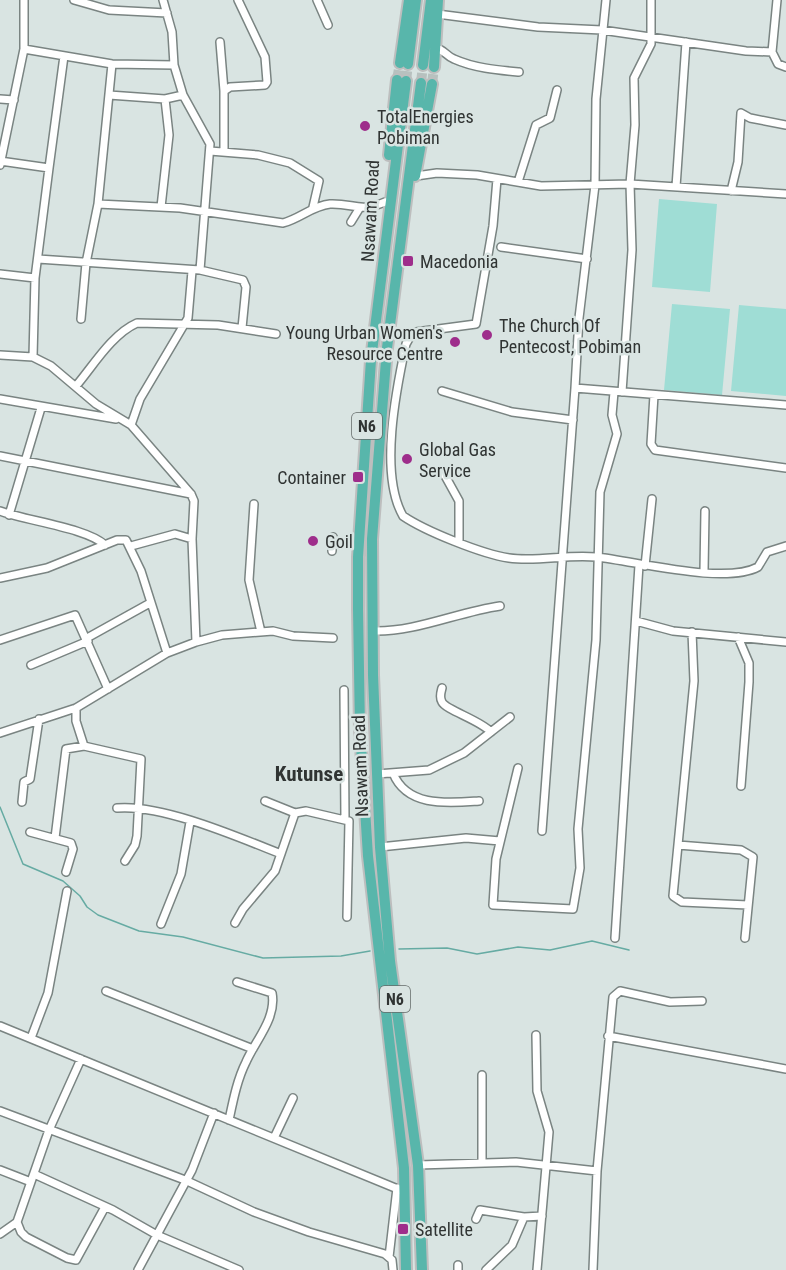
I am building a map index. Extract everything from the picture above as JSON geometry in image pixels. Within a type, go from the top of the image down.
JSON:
[{"type":"highway","points":[[409,0],[404,63],[416,0]]},
{"type":"highway","points":[[431,0],[428,66],[435,48],[438,0]]},
{"type":"highway","name":"Nsawam Road","points":[[383,273],[385,202],[402,81],[383,273],[371,360],[358,557],[360,730],[368,856],[401,1190],[406,1270]]},
{"type":"highway","name":"Nsawam Road","points":[[398,258],[407,231],[416,176],[426,84],[398,258],[372,539],[381,851],[390,961],[418,1165],[422,1270]]},
{"type":"highway","points":[[368,856],[381,851]]},
{"type":"street","points":[[24,0],[24,49],[0,162],[49,168]]},
{"type":"street","points":[[74,0],[109,10],[167,14]]},
{"type":"street","points":[[164,0],[172,32],[174,64],[183,95],[207,136],[210,151],[200,270]]},
{"type":"street","points":[[224,91],[230,87],[265,85],[267,82],[265,57],[238,0]]},
{"type":"street","points":[[317,0],[328,25]]},
{"type":"street","points":[[542,831],[579,318],[595,185],[596,99],[606,0]]},
{"type":"street","points":[[518,768],[500,841],[495,872],[494,906],[566,910],[574,908],[580,868],[578,829],[596,640],[598,557],[601,535],[600,492],[617,434],[612,415],[618,392],[633,250],[630,184],[635,125],[634,78],[648,52],[651,37],[651,0]]},
{"type":"street","points":[[777,0],[772,52],[778,64],[786,67]]},
{"type":"street","points":[[437,14],[538,27],[602,30],[772,52]]},
{"type":"street","points":[[220,42],[224,91],[224,151]]},
{"type":"street","points":[[676,187],[686,42]]},
{"type":"street","points":[[435,48],[442,49],[459,61],[489,69],[519,72]]},
{"type":"street","points":[[24,49],[112,64],[160,66],[174,64]]},
{"type":"street","points":[[33,357],[35,278],[64,56]]},
{"type":"street","points":[[81,319],[86,263],[98,204],[112,64]]},
{"type":"street","points":[[518,182],[536,125],[550,118],[557,90]]},
{"type":"street","points":[[109,95],[165,99],[183,95]]},
{"type":"street","points":[[0,99],[14,100]]},
{"type":"street","points":[[161,207],[169,135],[165,99]]},
{"type":"street","points":[[731,191],[738,162],[741,114],[786,124]]},
{"type":"street","points":[[210,151],[224,151],[290,163],[319,182],[313,207]]},
{"type":"street","points":[[416,176],[437,173],[541,186],[630,184],[786,194]]},
{"type":"street","points":[[497,179],[493,226],[477,320],[471,326],[416,332],[410,337],[396,406],[390,472],[392,488],[403,516],[414,524],[508,558],[598,557],[642,566],[748,573],[758,567],[768,552],[786,546]]},
{"type":"street","points":[[98,204],[206,211],[283,223],[293,220],[313,207],[332,204],[358,209],[385,202]]},
{"type":"street","points":[[351,222],[358,209]]},
{"type":"street","points":[[501,247],[587,259]]},
{"type":"street","points":[[39,259],[200,270],[246,282],[242,328]]},
{"type":"street","points":[[131,425],[140,399],[190,313],[192,271]]},
{"type":"street","points":[[0,274],[35,278]]},
{"type":"street","points":[[76,387],[129,326],[137,322],[186,323],[242,328],[276,334]]},
{"type":"street","points":[[0,355],[33,357],[51,366],[119,420]]},
{"type":"street","points":[[575,388],[786,405]]},
{"type":"street","points":[[442,391],[512,412],[573,420]]},
{"type":"street","points":[[654,395],[652,448],[786,468]]},
{"type":"street","points":[[0,399],[119,420],[131,425],[191,494],[194,501],[192,539],[196,642]]},
{"type":"street","points":[[9,515],[41,408]]},
{"type":"street","points":[[0,456],[191,494]]},
{"type":"street","points":[[377,472],[390,472]]},
{"type":"street","points":[[443,472],[459,501],[459,541]]},
{"type":"street","points":[[615,938],[636,621],[652,499]]},
{"type":"street","points":[[254,504],[249,580],[261,632]]},
{"type":"street","points":[[704,571],[705,511]]},
{"type":"street","points":[[0,512],[90,534],[105,545]]},
{"type":"street","points":[[131,546],[175,534],[192,539]]},
{"type":"street","points":[[332,551],[333,537]]},
{"type":"street","points":[[0,578],[47,568],[124,539],[131,546],[166,653]]},
{"type":"street","points":[[31,665],[88,639],[150,603]]},
{"type":"street","points":[[374,631],[387,631],[444,620],[469,610],[500,606]]},
{"type":"street","points":[[0,640],[49,626],[72,615],[78,617],[108,689]]},
{"type":"street","points":[[636,621],[673,631],[786,642]]},
{"type":"street","points":[[0,733],[76,708],[166,653],[196,642],[222,635],[273,631],[292,636],[333,638]]},
{"type":"street","points":[[692,632],[694,681],[675,899],[748,905]]},
{"type":"street","points":[[738,637],[749,663],[750,682],[741,786]]},
{"type":"street","points":[[442,688],[440,698],[443,704],[480,721],[491,732]]},
{"type":"street","points":[[344,690],[345,820]]},
{"type":"street","points":[[76,708],[76,721],[84,746]]},
{"type":"street","points":[[377,774],[429,771],[464,753],[510,717]]},
{"type":"street","points":[[22,802],[24,782],[30,779],[39,719]]},
{"type":"street","points":[[55,838],[64,752],[69,747],[84,746],[141,759],[135,845],[125,861]]},
{"type":"street","points":[[393,773],[398,781],[422,800],[452,803],[479,801]]},
{"type":"street","points":[[265,801],[295,813],[306,811],[349,821],[347,917]]},
{"type":"street","points":[[117,808],[138,806],[217,829],[281,854]]},
{"type":"street","points":[[235,923],[243,909],[270,879],[295,813]]},
{"type":"street","points":[[161,924],[181,874],[190,822]]},
{"type":"street","points":[[30,832],[55,838],[72,846],[66,872]]},
{"type":"street","points":[[381,851],[466,838],[500,841]]},
{"type":"street","points":[[678,845],[731,848],[751,855],[754,859],[745,938]]},
{"type":"street","points":[[31,1038],[50,986],[68,891]]},
{"type":"street","points":[[229,1120],[242,1070],[267,1023],[273,1005],[272,993],[237,982]]},
{"type":"street","points":[[106,991],[253,1049]]},
{"type":"street","points":[[593,1270],[597,1171],[608,1036],[616,992],[670,1002],[702,1001]]},
{"type":"street","points":[[0,1026],[401,1190],[389,1257],[393,1270]]},
{"type":"street","points":[[536,1035],[536,1083],[548,1124],[548,1164],[537,1270]]},
{"type":"street","points":[[608,1036],[786,1069]]},
{"type":"street","points":[[0,1234],[17,1222],[49,1130],[81,1059]]},
{"type":"street","points":[[482,1076],[482,1162]]},
{"type":"street","points":[[274,1138],[293,1098]]},
{"type":"street","points":[[0,1111],[185,1180],[254,1212],[389,1257]]},
{"type":"street","points":[[138,1270],[196,1161],[214,1113]]},
{"type":"street","points":[[418,1165],[482,1162],[548,1164],[597,1171]]},
{"type":"street","points":[[0,1170],[33,1178],[105,1207],[143,1225],[157,1235],[239,1270]]},
{"type":"street","points":[[17,1222],[26,1237],[67,1258],[76,1260],[105,1207]]},
{"type":"street","points":[[476,1219],[480,1210],[524,1217],[542,1216]]},
{"type":"street","points":[[486,1270],[512,1245],[524,1217]]},
{"type":"shaded area","points":[[659,199],[717,204],[710,292],[652,287]]},
{"type":"shaded area","points":[[672,304],[730,309],[722,395],[664,390]]},
{"type":"shaded area","points":[[739,305],[786,309],[786,396],[731,391]]},
{"type":"waterway","points":[[0,807],[23,864],[63,881],[80,896],[87,907],[98,915],[139,931],[183,937],[263,958],[341,956],[370,951]]},
{"type":"waterway","points":[[399,949],[447,948],[477,954],[518,947],[550,950],[592,941],[629,950]]},
{"type":"tunnel","points":[[397,80],[400,63]]},
{"type":"tunnel","points":[[406,81],[408,64]]},
{"type":"tunnel","points":[[421,83],[423,65]]},
{"type":"tunnel","points":[[432,84],[434,67]]},
{"type":"place","name":"TotalEnergies Pobiman","points":[[365,126]]},
{"type":"place","name":"Macedonia","points":[[408,261]]},
{"type":"place","name":"The Church Of Pentecost, Pobiman","points":[[487,335]]},
{"type":"place","name":"Young Urban Women's Resource Centre","points":[[455,342]]},
{"type":"place","name":"Global Gas Service","points":[[407,459]]},
{"type":"place","name":"Container","points":[[358,477]]},
{"type":"place","name":"Goil","points":[[313,541]]},
{"type":"place","name":"Satellite","points":[[403,1229]]},
{"type":"district","name":"Kutunse","points":[[309,774]]}]
